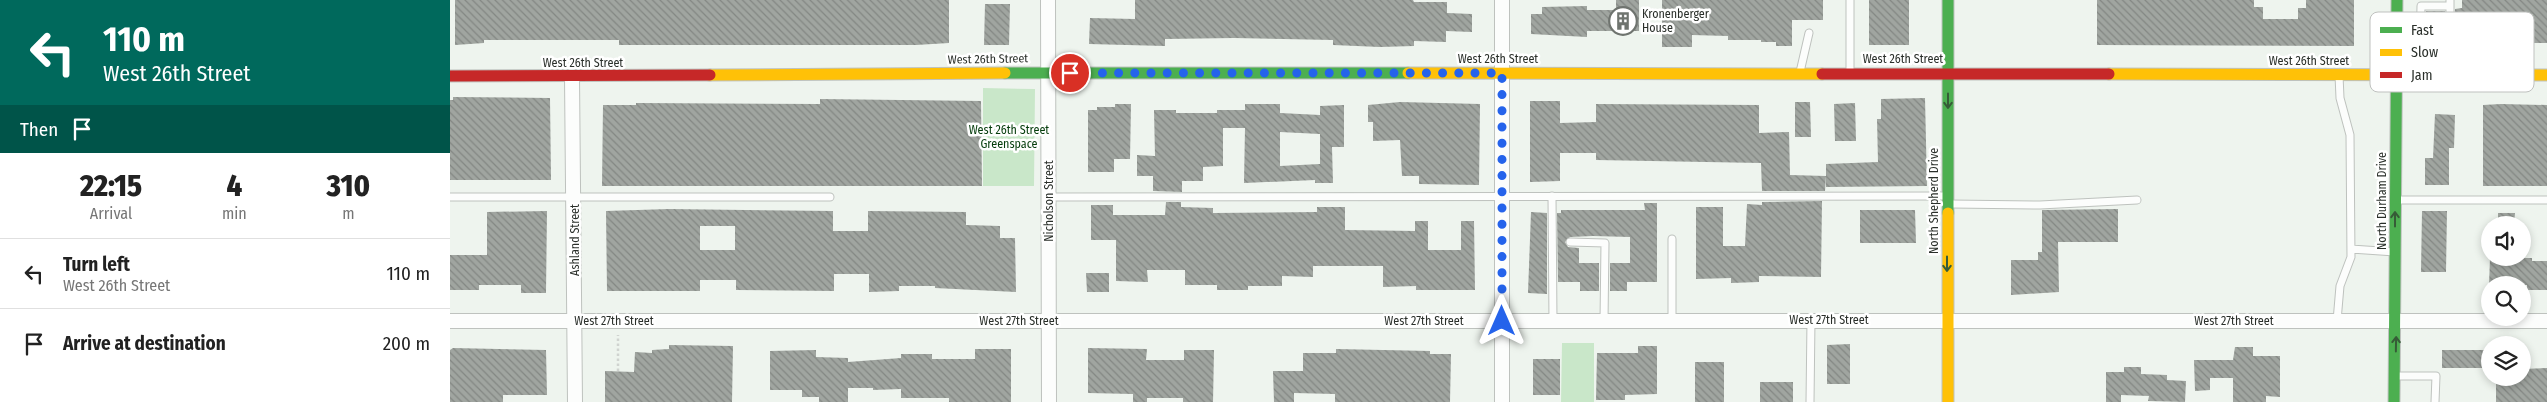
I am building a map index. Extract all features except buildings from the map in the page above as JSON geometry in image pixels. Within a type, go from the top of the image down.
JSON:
[{"type":"street","name":"Nicholson Street","points":[[1048,0],[1049,402]]},
{"type":"street","points":[[1502,0],[1502,402]]},
{"type":"street","name":"North Shepherd Drive","points":[[1948,0],[1948,402]]},
{"type":"street","name":"West 26th Street","points":[[450,76],[572,77],[1049,73],[2370,75]]},
{"type":"street","name":"West 26th Street","points":[[2534,76],[2547,76]]},
{"type":"street","name":"Ashland Street","points":[[572,77],[575,402]]},
{"type":"street","name":"North Durham Drive","points":[[2394,402],[2396,321],[2396,92]]},
{"type":"street","name":"West 27th Street","points":[[450,321],[2547,321]]},
{"type":"lane","points":[[1850,0],[1850,73]]},
{"type":"lane","points":[[2421,12],[2421,6],[2450,3]]},
{"type":"lane","points":[[1800,73],[1809,33]]},
{"type":"lane","points":[[2337,321],[2338,298],[2351,257],[2350,135],[2340,98],[2339,74]]},
{"type":"lane","points":[[1552,196],[1553,321]]},
{"type":"lane","points":[[1049,197],[1552,196],[1948,200],[2040,205],[2138,200]]},
{"type":"lane","points":[[450,197],[830,197]]},
{"type":"lane","points":[[2395,200],[2547,200]]},
{"type":"lane","points":[[1672,239],[1672,321]]},
{"type":"lane","points":[[1570,242],[1605,243],[1604,321]]},
{"type":"lane","points":[[2351,249],[2395,252]]},
{"type":"lane","points":[[1810,402],[1811,320]]},
{"type":"lane","points":[[2395,376],[2436,376],[2435,402]]},
{"type":"path","points":[[618,331],[618,371]]},
{"type":"green space","name":"West 26th Street Greenspace","points":[[983,88],[1035,89],[1034,186],[983,186]]},
{"type":"green space","points":[[1562,343],[1594,343],[1594,402],[1561,402]]},
{"type":"traffic: fast","points":[[1948,0],[1948,213]]},
{"type":"traffic: fast","points":[[2397,0],[2397,12]]},
{"type":"traffic: fast","points":[[1005,73],[1408,73]]},
{"type":"traffic: fast","points":[[2394,402],[2396,92]]},
{"type":"traffic: slow","points":[[710,75],[1005,73]]},
{"type":"traffic: slow","points":[[1408,73],[1822,74]]},
{"type":"traffic: slow","points":[[2109,74],[2370,75]]},
{"type":"traffic: slow","points":[[2534,75],[2547,75]]},
{"type":"traffic: slow","points":[[1948,213],[1948,402]]},
{"type":"traffic: jam","points":[[1822,74],[2109,74]]},
{"type":"traffic: jam","points":[[450,76],[710,75]]},
{"type":"place","name":"Kronenberger House","points":[[1623,21]]},
{"type":"route","points":[[1070,73],[1502,73],[1502,321]]}]
